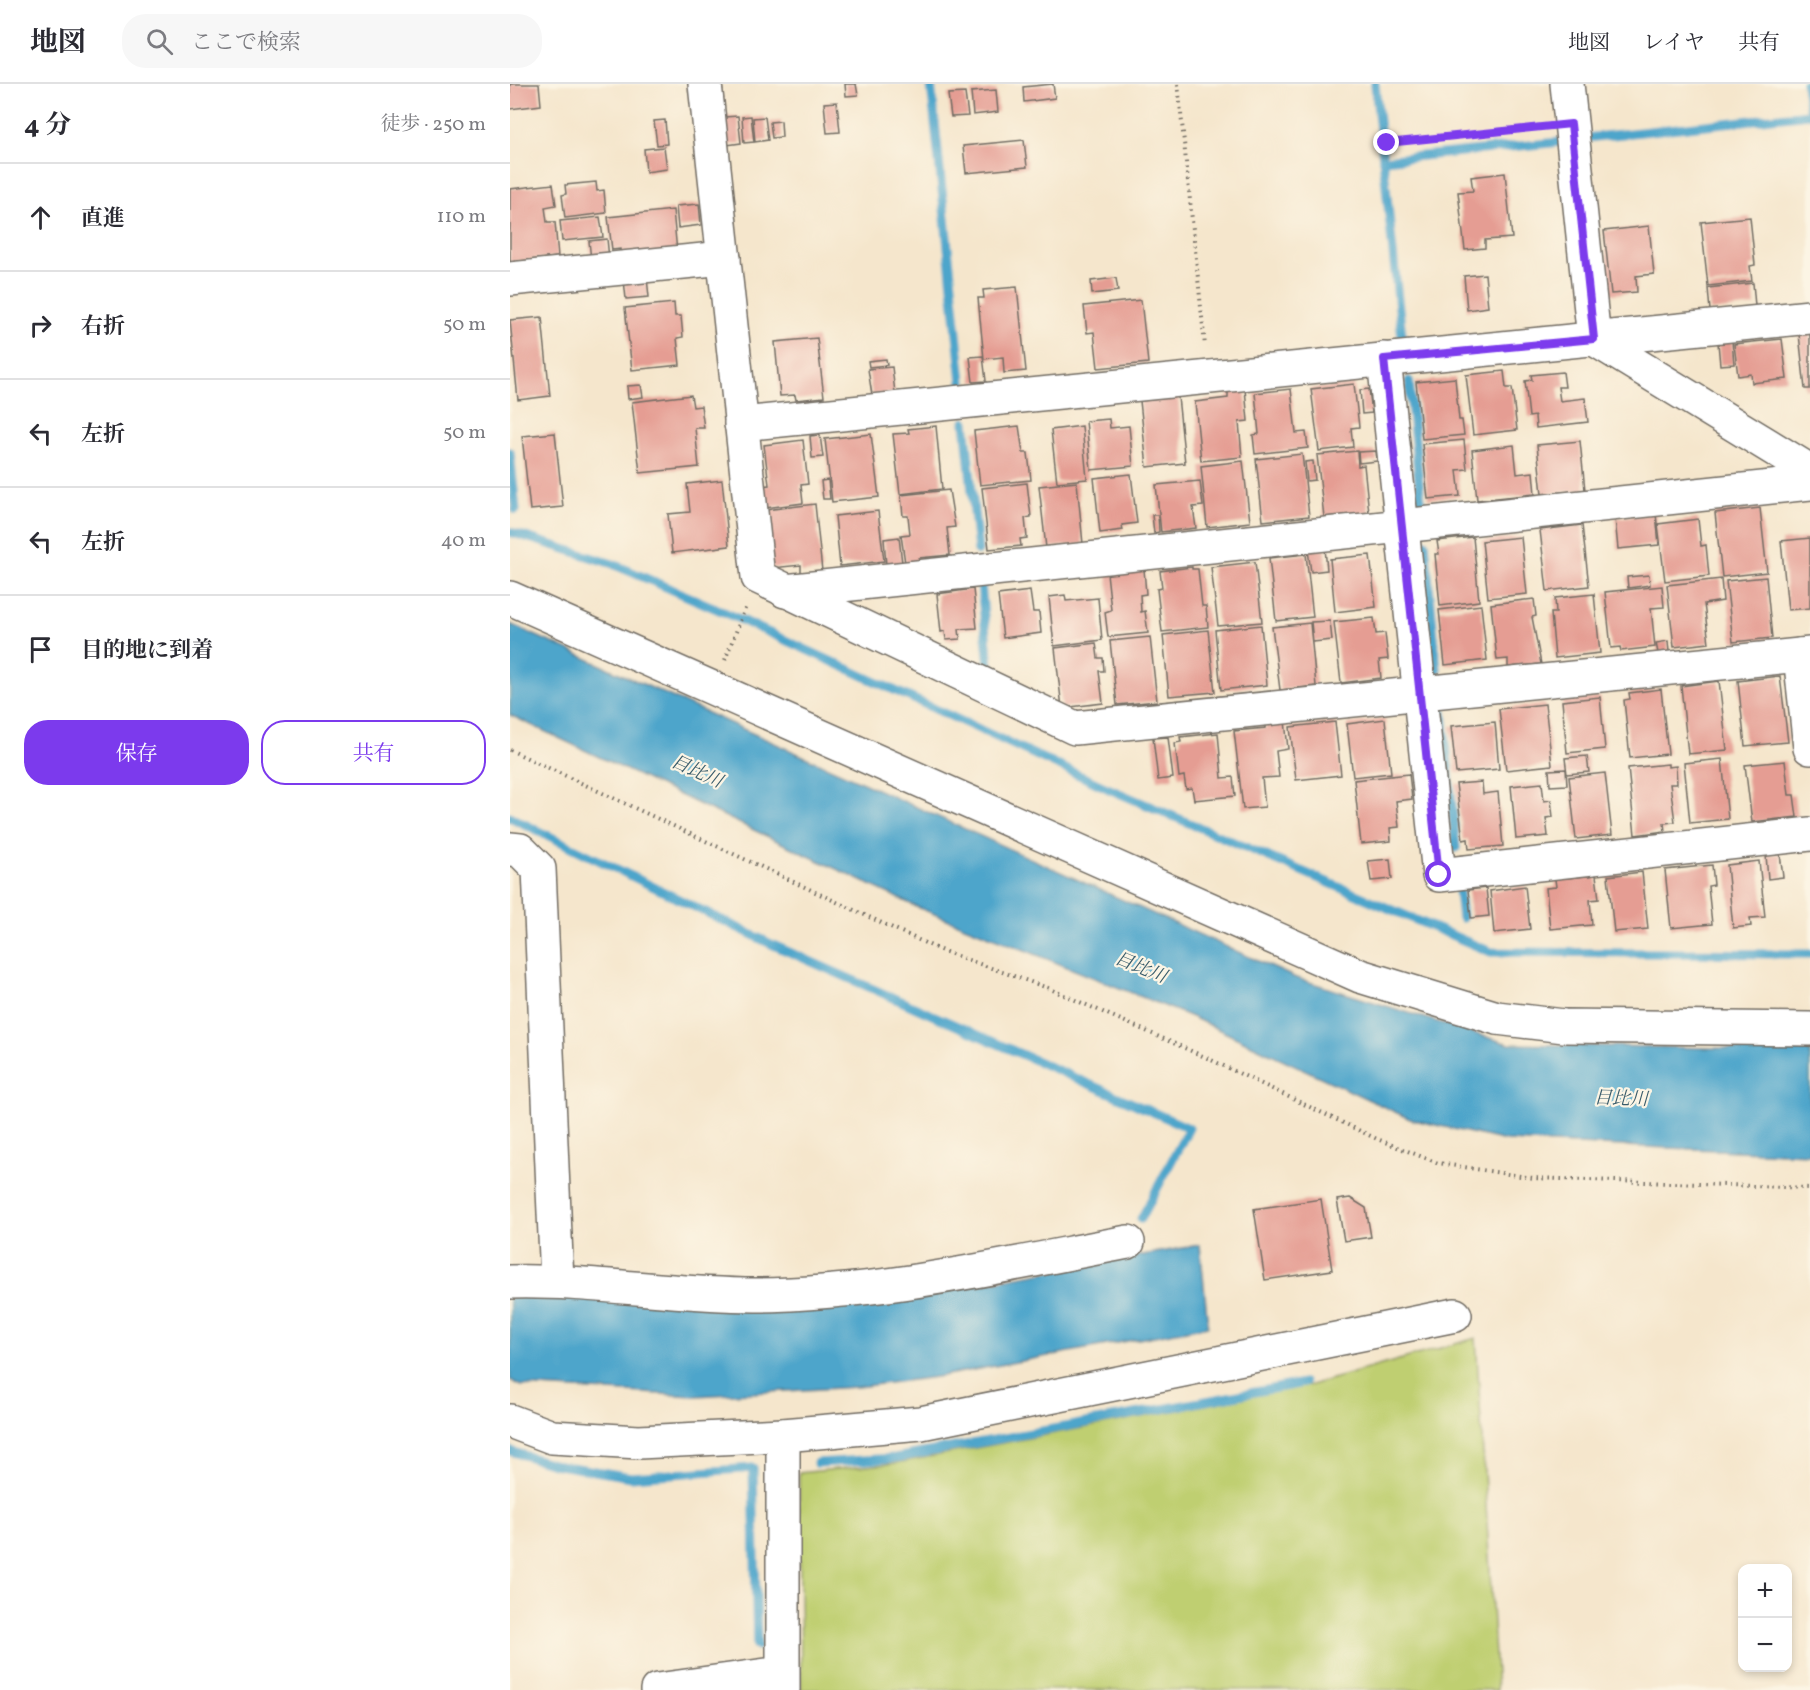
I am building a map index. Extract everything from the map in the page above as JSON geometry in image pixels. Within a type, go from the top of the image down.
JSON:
[{"type":"street","points":[[705,84],[758,577],[1075,728],[1805,655],[1810,748]]},
{"type":"street","points":[[1567,84],[1594,339]]},
{"type":"street","points":[[510,279],[724,258]]},
{"type":"street","points":[[741,424],[1810,317]]},
{"type":"street","points":[[1594,339],[1810,471]]},
{"type":"street","points":[[1384,359],[1439,875],[1810,834]]},
{"type":"street","points":[[785,591],[1810,483]]},
{"type":"street","points":[[510,598],[1360,976],[1497,1018],[1564,1026],[1810,1029]]},
{"type":"street","points":[[510,849],[520,850],[539,869],[557,1281]]},
{"type":"street","points":[[510,1282],[557,1281],[754,1295],[845,1291],[922,1280],[1128,1242]]},
{"type":"street","points":[[510,1420],[552,1437],[639,1442],[783,1435],[921,1423],[1455,1315]]},
{"type":"street","points":[[657,1690],[783,1682],[783,1435]]},
{"type":"path","points":[[1178,84],[1208,377]]},
{"type":"path","points":[[1387,143],[1571,124]]},
{"type":"path","points":[[738,628],[745,609]]},
{"type":"path","points":[[510,750],[940,950],[1048,988],[1205,1057],[1377,1139],[1438,1163],[1533,1178],[1810,1188]]},
{"type":"green space","points":[[1476,1338],[1497,1690],[799,1690],[801,1689],[799,1473],[896,1463],[1311,1385]]},
{"type":"water","name":"目比川","points":[[510,624],[1296,978],[1509,1044],[1810,1050],[1810,1154],[1506,1141],[1410,1119],[1192,1017],[917,907],[510,715]]},
{"type":"water","points":[[1200,1245],[1208,1326],[936,1377],[857,1387],[695,1396],[522,1386],[510,1380],[510,1297],[984,1283]]},
{"type":"building","points":[[510,84],[539,84],[541,105],[510,109]]},
{"type":"building","points":[[845,84],[856,84],[858,95],[846,96]]},
{"type":"building","points":[[1053,84],[1055,98],[1024,102],[1023,87]]},
{"type":"building","points":[[996,90],[998,112],[973,115],[971,92]]},
{"type":"building","points":[[965,93],[968,116],[951,117],[948,94]]},
{"type":"building","points":[[837,102],[840,132],[827,133],[824,103]]},
{"type":"building","points":[[738,116],[741,143],[727,145],[724,117]]},
{"type":"building","points":[[751,116],[754,142],[744,143],[742,117]]},
{"type":"building","points":[[765,117],[768,140],[755,142],[753,118]]},
{"type":"building","points":[[665,120],[667,144],[657,145],[654,121]]},
{"type":"building","points":[[781,121],[782,137],[772,138],[770,122]]},
{"type":"building","points":[[1024,140],[1027,167],[966,173],[963,146]]},
{"type":"building","points":[[664,147],[667,169],[646,172],[644,149]]},
{"type":"building","points":[[1505,173],[1512,238],[1485,240],[1485,248],[1465,250],[1458,192],[1473,191],[1471,177]]},
{"type":"building","points":[[596,182],[597,191],[604,190],[606,213],[565,218],[562,195],[566,194],[565,185]]},
{"type":"building","points":[[553,184],[556,205],[545,207],[547,222],[555,222],[558,257],[510,262],[510,189]]},
{"type":"building","points":[[699,204],[701,225],[678,228],[676,206]]},
{"type":"building","points":[[673,210],[677,252],[621,258],[620,249],[612,250],[608,217]]},
{"type":"building","points":[[600,217],[603,237],[562,241],[560,221]]},
{"type":"building","points":[[1750,217],[1755,265],[1750,266],[1752,281],[1708,286],[1701,222]]},
{"type":"building","points":[[1649,226],[1654,274],[1636,276],[1637,292],[1611,294],[1604,231]]},
{"type":"building","points":[[607,239],[609,258],[591,260],[589,241]]},
{"type":"building","points":[[1485,274],[1488,307],[1467,310],[1464,276]]},
{"type":"building","points":[[647,278],[649,297],[626,299],[624,280]]},
{"type":"building","points":[[1116,278],[1118,291],[1092,294],[1091,281]]},
{"type":"building","points":[[1753,283],[1755,306],[1710,311],[1708,288]]},
{"type":"building","points":[[1017,287],[1026,371],[1004,373],[1003,357],[984,359],[978,298],[984,298],[983,290]]},
{"type":"building","points":[[1141,300],[1148,363],[1098,368],[1094,332],[1087,333],[1084,306]]},
{"type":"building","points":[[674,303],[675,316],[681,316],[683,337],[677,338],[680,365],[632,370],[625,308]]},
{"type":"building","points":[[542,317],[550,396],[518,400],[510,320]]},
{"type":"building","points":[[1810,333],[1810,389],[1805,389],[1799,334]]},
{"type":"building","points":[[817,338],[824,397],[796,400],[795,395],[780,396],[775,342]]},
{"type":"building","points":[[1782,339],[1787,379],[1752,383],[1751,374],[1738,376],[1734,344]]},
{"type":"building","points":[[1732,341],[1734,364],[1720,365],[1718,343]]},
{"type":"building","points":[[983,356],[986,381],[973,382],[970,357]]},
{"type":"building","points":[[886,359],[887,365],[869,367],[868,361]]},
{"type":"building","points":[[892,367],[895,393],[872,395],[868,369]]},
{"type":"building","points":[[1504,371],[1506,388],[1512,388],[1517,430],[1473,435],[1466,375]]},
{"type":"building","points":[[1563,372],[1565,387],[1558,387],[1560,401],[1585,398],[1588,422],[1536,428],[1535,416],[1529,417],[1525,381],[1532,380],[1531,375]]},
{"type":"building","points":[[1455,378],[1459,420],[1462,420],[1464,435],[1422,439],[1416,382]]},
{"type":"building","points":[[1354,384],[1359,427],[1351,428],[1353,447],[1319,451],[1311,389]]},
{"type":"building","points":[[641,385],[643,397],[628,399],[627,386]]},
{"type":"building","points":[[1245,389],[1248,421],[1239,422],[1242,457],[1201,461],[1195,402],[1228,398],[1228,391]]},
{"type":"building","points":[[1291,389],[1296,433],[1306,432],[1308,448],[1255,454],[1253,435],[1259,434],[1255,393]]},
{"type":"building","points":[[1369,389],[1372,413],[1362,414],[1360,390]]},
{"type":"building","points":[[691,395],[693,407],[701,406],[704,428],[695,428],[699,467],[640,473],[632,402]]},
{"type":"building","points":[[1178,397],[1185,463],[1147,467],[1140,401]]},
{"type":"building","points":[[1109,419],[1110,428],[1129,426],[1133,466],[1091,470],[1086,421]]},
{"type":"building","points":[[936,426],[942,489],[900,494],[893,434],[909,433],[908,429]]},
{"type":"building","points":[[1019,426],[1023,453],[1028,453],[1031,480],[980,485],[974,431]]},
{"type":"building","points":[[1082,426],[1087,479],[1057,482],[1051,430]]},
{"type":"building","points":[[555,433],[563,507],[530,510],[522,436]]},
{"type":"building","points":[[871,434],[879,497],[832,502],[825,439]]},
{"type":"building","points":[[820,435],[823,457],[812,458],[810,436]]},
{"type":"building","points":[[803,440],[808,484],[801,485],[803,503],[765,508],[762,486],[769,485],[764,445]]},
{"type":"building","points":[[1464,440],[1467,469],[1457,470],[1460,496],[1428,499],[1422,444]]},
{"type":"building","points":[[1580,441],[1585,490],[1542,494],[1537,445]]},
{"type":"building","points":[[1514,445],[1517,474],[1533,472],[1535,494],[1477,500],[1472,450]]},
{"type":"building","points":[[1357,451],[1358,466],[1364,465],[1369,513],[1324,517],[1317,455]]},
{"type":"building","points":[[1376,451],[1377,461],[1359,463],[1358,452]]},
{"type":"building","points":[[1302,454],[1309,516],[1263,521],[1256,459]]},
{"type":"building","points":[[1243,461],[1250,522],[1207,527],[1201,466]]},
{"type":"building","points":[[1313,461],[1315,480],[1307,481],[1305,462]]},
{"type":"building","points":[[1131,474],[1137,523],[1122,525],[1123,530],[1100,533],[1094,478]]},
{"type":"building","points":[[722,480],[729,546],[672,553],[668,514],[690,512],[687,484]]},
{"type":"building","points":[[828,480],[830,499],[823,499],[821,481]]},
{"type":"building","points":[[1200,481],[1203,506],[1193,507],[1196,528],[1161,532],[1156,485]]},
{"type":"building","points":[[1077,482],[1083,544],[1046,548],[1039,486]]},
{"type":"building","points":[[1027,483],[1031,517],[1025,518],[1027,538],[1020,539],[1021,546],[989,549],[982,488]]},
{"type":"building","points":[[949,490],[955,527],[947,528],[950,555],[919,558],[919,562],[905,563],[901,535],[910,534],[908,516],[903,516],[901,495]]},
{"type":"building","points":[[815,504],[822,571],[801,573],[801,565],[772,568],[765,510]]},
{"type":"building","points":[[1760,508],[1767,572],[1722,577],[1715,513]]},
{"type":"building","points":[[878,511],[884,561],[840,566],[835,516]]},
{"type":"building","points":[[1656,513],[1659,545],[1618,549],[1615,518]]},
{"type":"building","points":[[1152,515],[1158,515],[1159,532],[1154,533]]},
{"type":"building","points":[[1698,519],[1701,546],[1706,545],[1709,576],[1665,581],[1658,524]]},
{"type":"building","points":[[1582,525],[1589,586],[1547,591],[1540,530]]},
{"type":"building","points":[[899,537],[902,563],[886,565],[884,539]]},
{"type":"building","points":[[1473,537],[1479,601],[1440,606],[1435,554],[1439,554],[1437,541]]},
{"type":"building","points":[[1521,537],[1527,594],[1488,598],[1482,541]]},
{"type":"building","points":[[1810,538],[1810,608],[1788,610],[1781,541]]},
{"type":"building","points":[[1325,548],[1327,570],[1311,572],[1308,550]]},
{"type":"building","points":[[1306,554],[1313,617],[1276,621],[1269,558]]},
{"type":"building","points":[[1370,555],[1376,607],[1335,612],[1330,559]]},
{"type":"building","points":[[1255,562],[1262,622],[1218,626],[1211,567]]},
{"type":"building","points":[[1192,567],[1192,569],[1198,569],[1202,606],[1206,606],[1208,627],[1162,632],[1157,589],[1162,588],[1160,571]]},
{"type":"building","points":[[1144,569],[1146,594],[1140,595],[1141,612],[1145,611],[1148,633],[1108,637],[1105,612],[1111,610],[1107,573]]},
{"type":"building","points":[[1649,575],[1650,585],[1628,588],[1627,577]]},
{"type":"building","points":[[1766,577],[1772,638],[1733,642],[1726,581]]},
{"type":"building","points":[[1721,579],[1723,601],[1704,604],[1709,643],[1674,647],[1667,585]]},
{"type":"building","points":[[1662,586],[1664,607],[1651,608],[1655,647],[1621,651],[1620,647],[1611,648],[1605,592]]},
{"type":"building","points":[[973,589],[977,628],[959,629],[960,639],[946,640],[945,631],[941,632],[937,594]]},
{"type":"building","points":[[1030,591],[1033,612],[1039,612],[1041,633],[1003,638],[998,595]]},
{"type":"building","points":[[1594,594],[1600,653],[1555,658],[1551,613],[1556,613],[1555,598]]},
{"type":"building","points":[[1065,595],[1066,601],[1098,598],[1102,640],[1054,646],[1049,597]]},
{"type":"building","points":[[1534,599],[1536,616],[1532,617],[1541,664],[1508,667],[1508,659],[1497,660],[1491,604]]},
{"type":"building","points":[[1481,605],[1487,660],[1445,665],[1439,610]]},
{"type":"building","points":[[1374,618],[1376,634],[1385,633],[1388,659],[1379,660],[1381,678],[1341,683],[1334,622]]},
{"type":"building","points":[[1330,621],[1332,640],[1313,642],[1311,622]]},
{"type":"building","points":[[1310,623],[1316,686],[1280,690],[1272,627]]},
{"type":"building","points":[[1261,625],[1267,685],[1221,690],[1215,630]]},
{"type":"building","points":[[1208,630],[1215,692],[1169,696],[1163,635]]},
{"type":"building","points":[[1150,637],[1157,701],[1117,705],[1110,641]]},
{"type":"building","points":[[1668,641],[1669,652],[1658,653],[1656,643]]},
{"type":"building","points":[[1096,643],[1098,658],[1103,658],[1104,671],[1099,671],[1103,703],[1062,708],[1055,648]]},
{"type":"building","points":[[1780,676],[1788,742],[1745,746],[1738,681]]},
{"type":"building","points":[[1719,681],[1727,750],[1688,754],[1681,686]]},
{"type":"building","points":[[1661,689],[1668,754],[1630,758],[1624,700],[1630,699],[1629,693]]},
{"type":"building","points":[[1600,697],[1605,749],[1567,753],[1562,701]]},
{"type":"building","points":[[1545,704],[1552,765],[1506,770],[1499,709]]},
{"type":"building","points":[[1385,719],[1391,773],[1353,777],[1347,724]]},
{"type":"building","points":[[1285,721],[1288,749],[1276,751],[1279,777],[1262,778],[1265,807],[1243,809],[1234,731],[1266,728],[1266,723]]},
{"type":"building","points":[[1335,722],[1341,775],[1296,780],[1290,727]]},
{"type":"building","points":[[1495,722],[1499,769],[1456,773],[1451,726]]},
{"type":"building","points":[[1218,733],[1222,778],[1233,777],[1235,796],[1194,800],[1192,788],[1186,789],[1184,776],[1179,777],[1175,743],[1181,742],[1180,737]]},
{"type":"building","points":[[1168,737],[1173,778],[1158,780],[1153,738]]},
{"type":"building","points":[[1587,756],[1589,772],[1567,774],[1565,758]]},
{"type":"building","points":[[1722,759],[1728,819],[1690,823],[1684,763]]},
{"type":"building","points":[[1785,761],[1789,795],[1794,795],[1797,817],[1752,822],[1745,765]]},
{"type":"building","points":[[1668,764],[1668,767],[1676,766],[1677,784],[1670,784],[1675,822],[1664,823],[1665,831],[1635,835],[1628,768]]},
{"type":"building","points":[[1566,769],[1567,785],[1550,786],[1549,770]]},
{"type":"building","points":[[1605,773],[1612,835],[1576,839],[1569,777]]},
{"type":"building","points":[[1409,774],[1412,799],[1396,801],[1399,827],[1390,828],[1391,841],[1361,844],[1354,780]]},
{"type":"building","points":[[1482,782],[1483,794],[1498,792],[1503,846],[1469,849],[1468,839],[1463,840],[1456,784]]},
{"type":"building","points":[[1542,783],[1544,801],[1551,800],[1553,817],[1546,818],[1548,836],[1516,839],[1511,786]]},
{"type":"building","points":[[1780,854],[1783,877],[1768,879],[1766,855]]},
{"type":"building","points":[[1390,859],[1392,879],[1371,881],[1368,861]]},
{"type":"building","points":[[1759,861],[1765,917],[1750,918],[1751,926],[1733,928],[1727,865]]},
{"type":"building","points":[[1712,865],[1714,885],[1708,886],[1712,924],[1671,928],[1665,870]]},
{"type":"building","points":[[1642,872],[1648,929],[1614,932],[1608,876]]},
{"type":"building","points":[[1596,875],[1599,899],[1590,900],[1592,925],[1550,929],[1546,888],[1556,887],[1555,879]]},
{"type":"building","points":[[1525,886],[1530,929],[1494,933],[1490,891]]},
{"type":"building","points":[[1486,888],[1489,916],[1471,918],[1468,890]]},
{"type":"building","points":[[1350,1198],[1366,1208],[1371,1237],[1344,1241],[1337,1200]]},
{"type":"building","points":[[1321,1199],[1332,1270],[1265,1280],[1254,1209]]},
{"type":"waterway","points":[[931,84],[962,382]]},
{"type":"waterway","points":[[1375,84],[1402,337]]},
{"type":"waterway","points":[[1806,84],[1810,113]]},
{"type":"waterway","points":[[1585,138],[1809,114]]},
{"type":"waterway","points":[[1383,160],[1560,142]]},
{"type":"waterway","points":[[1409,381],[1421,503]]},
{"type":"waterway","points":[[965,422],[978,551]]},
{"type":"waterway","points":[[510,452],[516,510]]},
{"type":"waterway","points":[[510,532],[613,564],[724,612],[1107,788],[1491,952],[1810,954]]},
{"type":"waterway","points":[[1425,543],[1437,670]]},
{"type":"waterway","points":[[981,585],[989,666]]},
{"type":"waterway","points":[[1443,713],[1456,848]]},
{"type":"waterway","points":[[510,817],[771,944],[1189,1128],[1141,1219]]},
{"type":"waterway","points":[[1459,891],[1462,918]]},
{"type":"waterway","points":[[817,1463],[895,1458],[1304,1383]]},
{"type":"waterway","points":[[510,1451],[553,1464],[631,1477],[753,1468],[757,1646]]},
{"type":"route","points":[[1387,143],[1571,124],[1594,339],[1384,359],[1439,875]]}]
